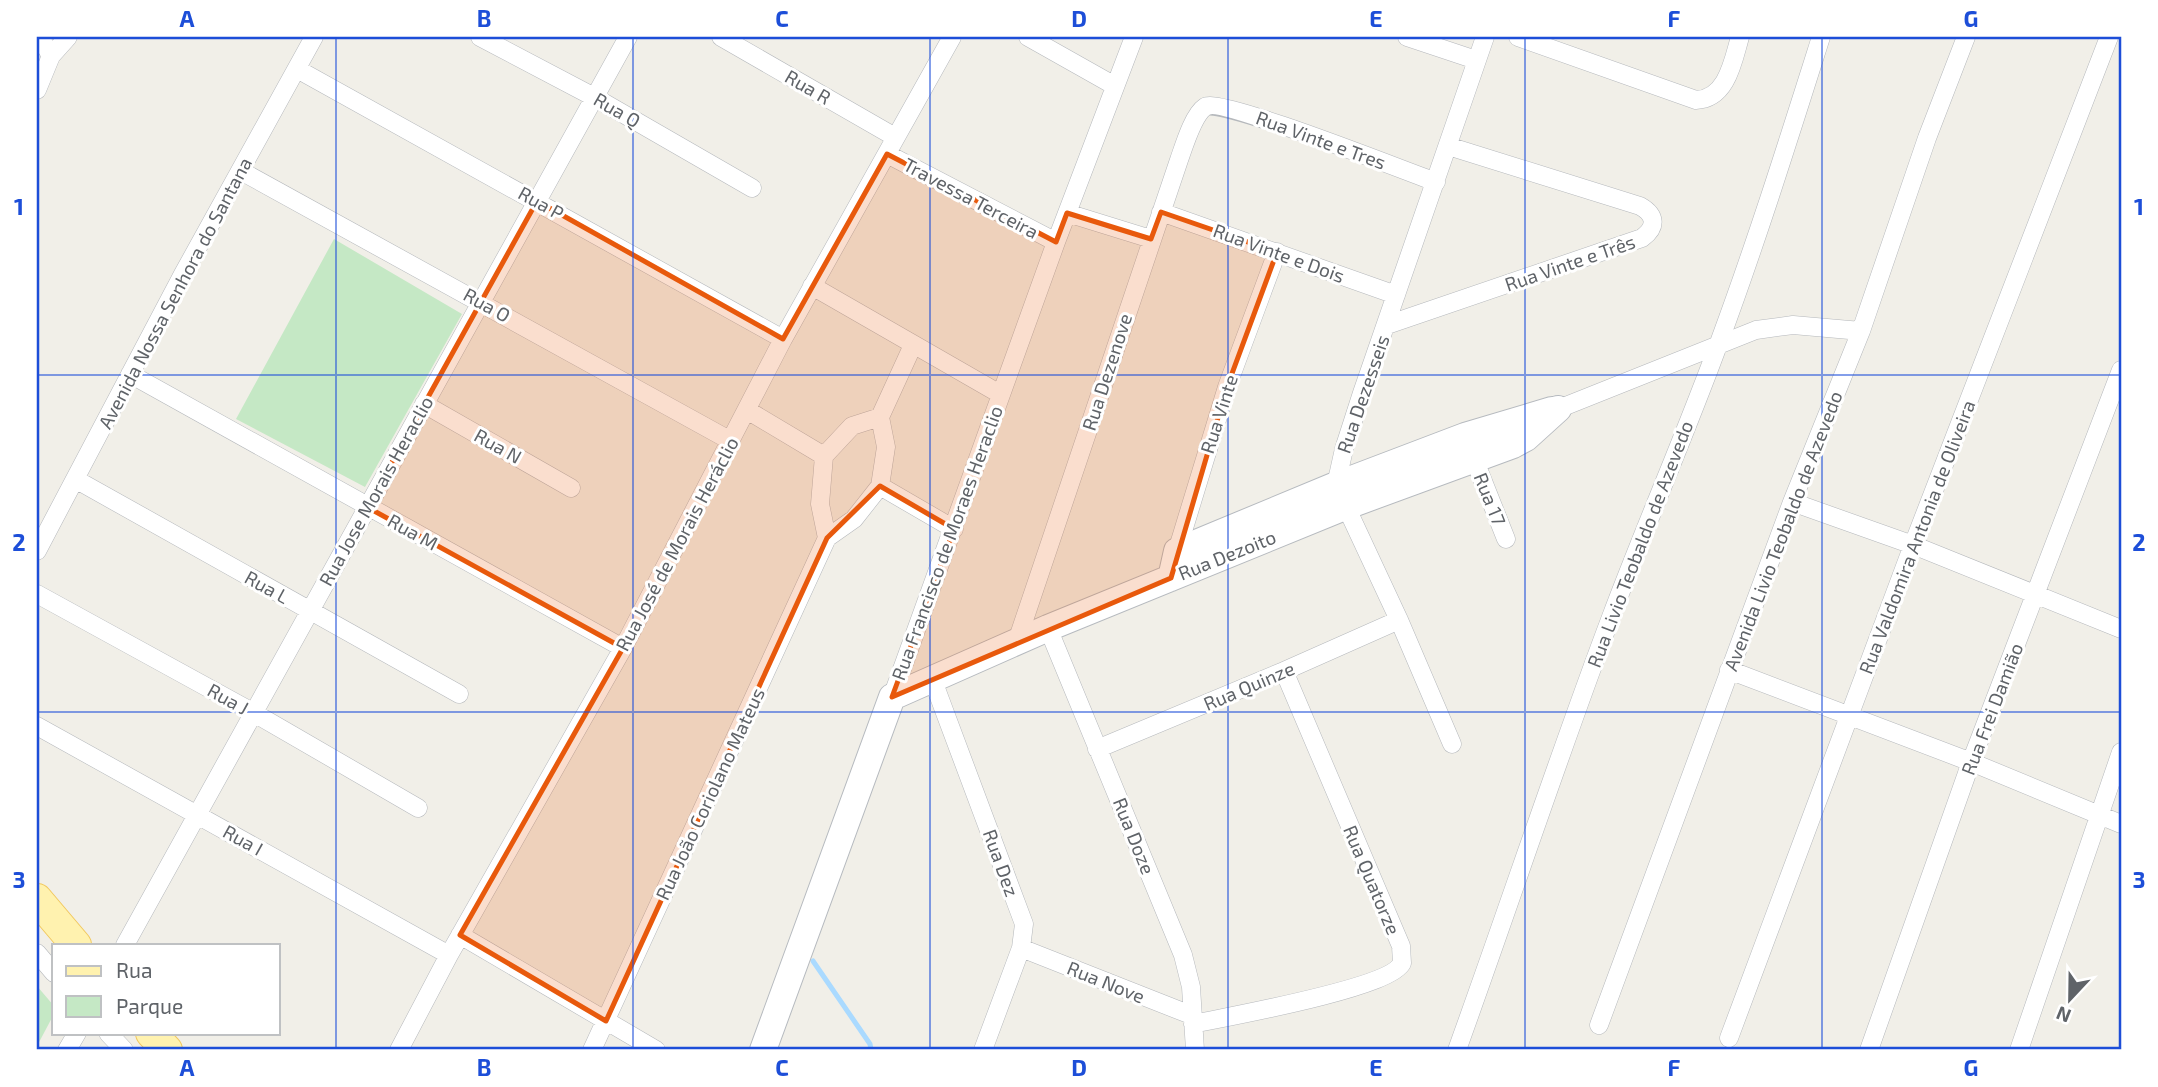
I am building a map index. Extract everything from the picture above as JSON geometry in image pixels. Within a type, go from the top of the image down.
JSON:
[{"type":"main road","points":[[37,899],[75,944]]},
{"type":"main road","points":[[152,1034],[167,1050]]},
{"type":"street","points":[[40,37],[51,55]]},
{"type":"street","points":[[37,90],[51,55],[68,37]]},
{"type":"street","name":"Avenida Nossa Senhora do Santana","points":[[37,551],[42,526],[75,479],[314,37]]},
{"type":"street","name":"Rua Q","points":[[480,37],[594,97],[752,188]]},
{"type":"street","name":"Rua Jose Morais Heraclio","points":[[126,944],[628,37]]},
{"type":"street","name":"Rua R","points":[[720,37],[895,136]]},
{"type":"street","name":"Rua José de Morais Heráclio","points":[[399,1050],[460,935],[623,648],[783,339],[952,37]]},
{"type":"street","points":[[1028,37],[1115,86]]},
{"type":"street","name":"Rua Francisco de Moraes Heraclio","points":[[763,1050],[954,529],[1000,394],[1133,37]]},
{"type":"street","points":[[1406,37],[1476,60]]},
{"type":"street","name":"Rua Dezesseis","points":[[1342,495],[1344,449],[1485,37]]},
{"type":"street","points":[[1518,37],[1696,100],[1710,99],[1721,88],[1740,37]]},
{"type":"street","name":"Rua Livio Teobaldo de Azevedo","points":[[1457,1050],[1608,626],[1719,343],[1764,218],[1821,37]]},
{"type":"street","name":"Avenida Livio Teobaldo de Azevedo","points":[[1599,1025],[1792,502],[1861,331],[1927,138],[1966,37]]},
{"type":"street","name":"Rua Valdomira Antonia de Oliveira","points":[[1729,1038],[1913,545],[2109,37]]},
{"type":"street","name":"Rua P","points":[[297,69],[783,339]]},
{"type":"street","name":"Rua Vinte e Tres","points":[[1206,106],[1224,106],[1260,117],[1436,182]]},
{"type":"street","name":"Rua Dezenove","points":[[1017,641],[1161,212],[1188,136],[1206,106]]},
{"type":"street","name":"Rua Vinte e Três","points":[[1387,325],[1642,238],[1653,227],[1653,218],[1640,206],[1448,146]]},
{"type":"street","name":"Travessa Terceira","points":[[887,154],[1056,242]]},
{"type":"street","name":"Rua O","points":[[241,171],[731,441]]},
{"type":"street","name":"Rua Vinte e Dois","points":[[1161,212],[1396,295]]},
{"type":"street","points":[[1067,213],[1152,239]]},
{"type":"street","name":"Rua Vinte","points":[[1171,578],[1227,387],[1277,252]]},
{"type":"street","points":[[812,286],[1000,394]]},
{"type":"street","name":"Rua Dezoito","points":[[1177,551],[1470,448],[1513,445],[1526,438],[1558,409],[1756,330],[1783,325],[1861,331]]},
{"type":"street","points":[[827,538],[820,504],[824,456],[852,426],[880,417],[913,345]]},
{"type":"street","name":"Rua Frei Damião","points":[[1869,1050],[1971,762],[2121,370]]},
{"type":"street","name":"Rua M","points":[[130,374],[623,648]]},
{"type":"street","name":"Rua N","points":[[424,404],[571,488]]},
{"type":"street","points":[[747,410],[824,456]]},
{"type":"street","name":"Rua João Coriolano Mateus","points":[[592,1050],[827,538],[854,519],[880,486],[886,447],[880,417]]},
{"type":"street","name":"Rua 17","points":[[1470,448],[1506,539]]},
{"type":"street","name":"Rua L","points":[[75,479],[459,694]]},
{"type":"street","points":[[880,486],[954,529]]},
{"type":"street","points":[[1342,495],[1452,744]]},
{"type":"street","name":"Rua Dezoito","points":[[892,697],[1017,641],[1171,578],[1342,495]]},
{"type":"street","points":[[1792,502],[1913,545],[2121,629]]},
{"type":"street","name":"Rua J","points":[[37,594],[254,713],[418,808]]},
{"type":"street","name":"Rua Quinze","points":[[1097,749],[1399,620]]},
{"type":"street","name":"Rua Doze","points":[[1048,628],[1183,955],[1191,986],[1195,1050]]},
{"type":"street","points":[[1730,670],[1971,762],[2121,824]]},
{"type":"street","name":"Rua Quatorze","points":[[1192,1020],[1278,1007],[1391,974],[1402,963],[1401,946],[1284,671]]},
{"type":"street","name":"Rua Dez","points":[[932,678],[1024,924],[1021,948],[984,1050]]},
{"type":"street","name":"Rua I","points":[[37,726],[449,955]]},
{"type":"street","points":[[2019,1050],[2121,752]]},
{"type":"street","points":[[460,935],[656,1050]]},
{"type":"street","name":"Rua Nove","points":[[1021,948],[1192,1020]]},
{"type":"street","points":[[37,953],[52,971]]},
{"type":"street","points":[[67,1050],[76,1034]]},
{"type":"street","points":[[109,1034],[124,1050]]},
{"type":"highlighted area","points":[[887,154],[1056,242],[1067,213],[1151,239],[1161,212],[1277,252],[1227,387],[1171,578],[892,697],[954,529],[880,486],[827,538],[606,1021],[460,935],[623,648],[367,507],[537,201],[783,339]]},
{"type":"green space","points":[[334,239],[462,314],[365,487],[236,419]]},
{"type":"green space","points":[[37,986],[52,1004],[52,1018],[37,1046]]},
{"type":"waterway","points":[[813,961],[870,1044],[871,1050]]}]
